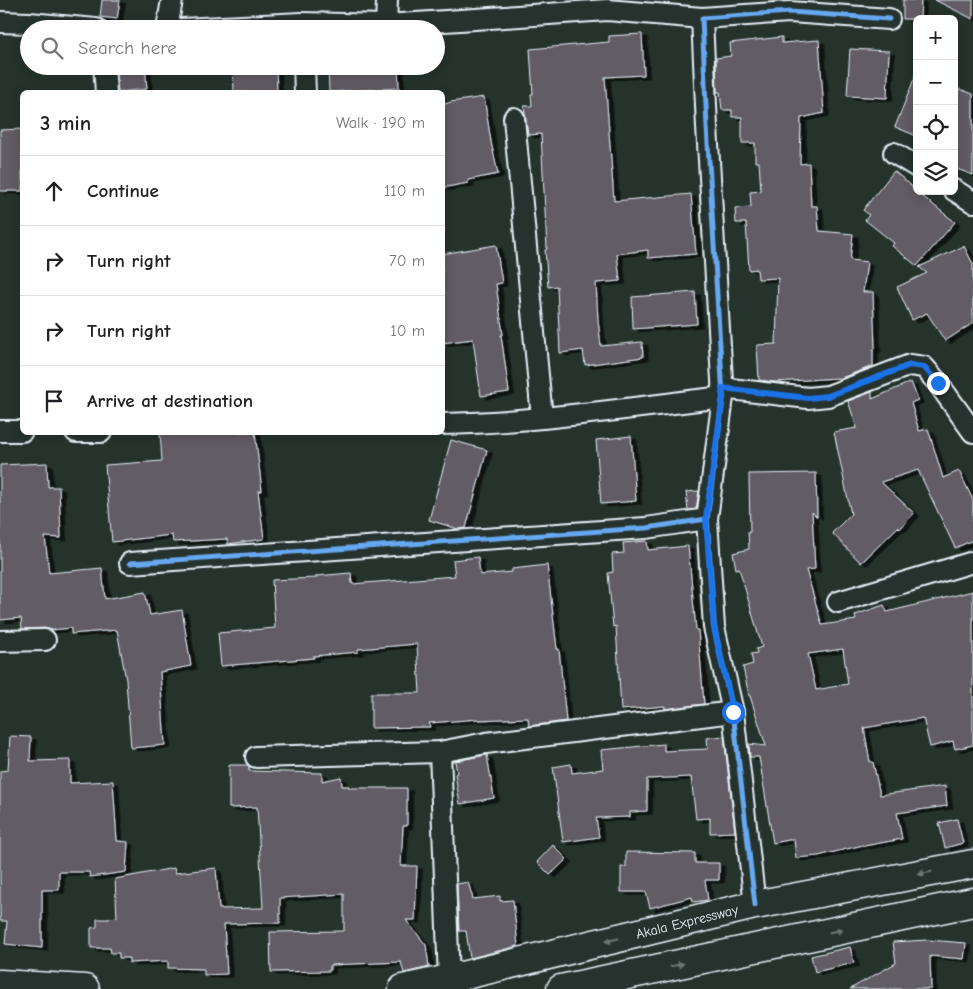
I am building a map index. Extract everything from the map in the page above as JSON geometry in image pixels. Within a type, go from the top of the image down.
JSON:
[{"type":"main road","name":"Akala Expressway","points":[[403,989],[755,905],[973,864]]},
{"type":"main road","points":[[561,989],[973,902]]},
{"type":"main road","points":[[0,984],[85,989]]},
{"type":"street","points":[[169,20],[172,0]]},
{"type":"street","points":[[386,20],[387,0]]},
{"type":"street","points":[[441,20],[606,5],[702,18],[790,6],[889,19]]},
{"type":"street","points":[[702,18],[723,393],[706,518],[714,627],[733,712],[755,905]]},
{"type":"street","points":[[0,22],[20,23]]},
{"type":"street","points":[[105,75],[106,90]]},
{"type":"street","points":[[305,75],[306,90]]},
{"type":"street","points":[[514,118],[542,418]]},
{"type":"street","points":[[894,153],[913,165]]},
{"type":"street","points":[[958,193],[973,202]]},
{"type":"street","points":[[445,424],[485,423],[542,418],[723,393],[808,398],[828,396],[910,365],[924,367],[929,372],[973,432]]},
{"type":"street","points":[[0,431],[20,431]]},
{"type":"street","points":[[130,563],[646,528],[706,518]]},
{"type":"street","points":[[838,602],[973,562]]},
{"type":"street","points":[[0,642],[45,640]]},
{"type":"street","points":[[256,756],[440,752],[486,743],[733,712]]},
{"type":"street","points":[[440,752],[449,979]]},
{"type":"building","points":[[102,0],[120,0],[117,19],[100,17]]},
{"type":"building","points":[[903,0],[921,0],[920,15],[913,15],[913,19],[903,19]]},
{"type":"building","points":[[935,0],[973,0],[973,19]]},
{"type":"building","points":[[642,34],[644,75],[605,77],[614,201],[691,194],[696,254],[648,258],[648,250],[617,254],[620,281],[596,283],[601,346],[642,342],[643,357],[585,365],[583,350],[560,353],[557,286],[548,287],[541,134],[528,135],[524,106],[532,106],[530,49],[609,42],[609,36]]},
{"type":"building","points":[[782,37],[782,43],[819,40],[824,113],[801,118],[800,164],[809,163],[811,206],[817,206],[819,231],[853,234],[850,260],[867,262],[863,292],[873,292],[875,349],[873,350],[873,366],[838,379],[775,382],[759,380],[757,345],[776,344],[778,278],[758,279],[757,269],[749,270],[746,223],[736,223],[735,208],[751,207],[750,192],[761,191],[759,162],[755,162],[755,143],[742,143],[742,117],[732,117],[732,110],[722,110],[720,92],[717,92],[716,58],[731,56],[730,43]]},
{"type":"building","points":[[850,49],[889,51],[887,98],[847,96]]},
{"type":"building","points":[[117,75],[146,75],[147,89],[118,90]]},
{"type":"building","points":[[233,75],[276,75],[277,90],[234,90]]},
{"type":"building","points":[[328,75],[398,75],[399,88],[329,90]]},
{"type":"building","points":[[913,82],[913,134],[895,127]]},
{"type":"building","points":[[958,88],[973,94],[973,175],[958,169]]},
{"type":"building","points":[[484,97],[498,174],[468,180],[468,183],[445,187],[445,104]]},
{"type":"building","points":[[20,129],[20,191],[0,191],[0,130]]},
{"type":"building","points":[[894,171],[913,187],[913,195],[921,195],[955,222],[917,266],[892,246],[894,243],[865,220],[869,215],[863,210]]},
{"type":"building","points":[[496,245],[502,283],[496,284],[509,392],[481,396],[473,339],[445,343],[445,254]]},
{"type":"building","points":[[964,246],[973,264],[973,323],[945,341],[927,313],[912,320],[897,287],[927,273],[919,267]]},
{"type":"building","points":[[695,292],[697,324],[633,329],[632,297]]},
{"type":"building","points":[[911,382],[918,400],[911,403],[919,431],[928,429],[943,478],[959,471],[973,500],[973,540],[955,548],[918,470],[881,482],[914,513],[900,529],[898,527],[861,563],[832,533],[851,514],[834,432],[857,428],[848,401],[872,392],[872,399]]},
{"type":"building","points":[[160,435],[255,435],[262,491],[258,491],[264,539],[228,544],[227,539],[173,542],[172,535],[112,542],[105,465],[162,461]]},
{"type":"building","points":[[631,436],[636,501],[601,504],[596,440]]},
{"type":"building","points":[[451,440],[487,450],[466,528],[458,529],[429,520]]},
{"type":"building","points":[[47,463],[48,487],[59,487],[61,538],[45,537],[49,573],[102,568],[105,599],[145,592],[150,615],[182,610],[191,666],[160,672],[165,745],[131,748],[126,680],[117,630],[71,634],[71,628],[51,630],[45,628],[22,629],[21,618],[0,620],[0,465]]},
{"type":"building","points":[[816,473],[817,517],[812,512],[815,569],[806,570],[822,625],[856,620],[855,615],[884,605],[887,612],[973,591],[973,745],[955,749],[953,741],[930,747],[923,718],[864,728],[870,762],[873,762],[880,795],[945,786],[947,806],[897,813],[902,839],[863,845],[818,856],[796,858],[794,839],[773,843],[759,757],[750,757],[749,744],[766,746],[749,696],[743,667],[753,664],[751,654],[757,653],[756,649],[762,647],[739,568],[736,569],[733,553],[749,549],[749,474]],"holes":[[[843,649],[848,684],[816,690],[808,654]]]},
{"type":"building","points":[[699,491],[696,509],[688,510],[686,492]]},
{"type":"building","points":[[647,541],[648,550],[688,546],[704,704],[665,709],[665,706],[621,710],[616,626],[613,627],[608,573],[613,572],[612,554],[624,553],[623,543]]},
{"type":"building","points":[[478,557],[480,575],[512,572],[512,569],[547,565],[557,649],[559,649],[566,721],[529,726],[528,718],[478,719],[429,723],[430,727],[371,728],[371,693],[420,693],[417,644],[358,649],[358,652],[313,656],[314,658],[221,666],[218,633],[275,628],[272,580],[316,578],[316,576],[351,573],[352,584],[455,576],[453,560]]},
{"type":"building","points":[[10,736],[31,737],[30,761],[70,760],[70,783],[113,781],[117,841],[128,842],[126,872],[90,877],[89,872],[59,872],[59,890],[42,890],[42,948],[5,944],[7,921],[0,921],[0,771],[8,770]]},
{"type":"building","points":[[724,736],[735,832],[710,833],[710,818],[696,819],[691,777],[647,779],[647,811],[630,812],[630,817],[596,818],[599,837],[563,842],[553,767],[571,764],[572,773],[603,769],[601,750],[664,744],[664,751],[708,749],[707,738]]},
{"type":"building","points":[[487,755],[494,798],[460,804],[455,774],[457,773],[455,761]]},
{"type":"building","points":[[229,765],[248,765],[249,771],[322,773],[322,781],[341,777],[342,786],[349,786],[349,788],[407,788],[407,826],[403,826],[401,866],[417,866],[415,920],[406,920],[426,945],[429,967],[404,973],[401,962],[330,965],[330,971],[271,972],[270,932],[344,931],[344,894],[280,898],[280,923],[224,924],[227,974],[204,975],[204,969],[168,968],[168,961],[129,963],[129,958],[119,958],[119,953],[111,953],[110,948],[91,948],[91,928],[97,927],[97,919],[117,917],[115,879],[174,868],[175,873],[216,868],[219,909],[263,908],[257,807],[229,808]]},
{"type":"building","points":[[957,819],[963,843],[945,848],[939,823]]},
{"type":"building","points":[[553,845],[567,859],[550,875],[537,862]]},
{"type":"building","points":[[626,852],[695,853],[695,863],[719,863],[719,880],[705,880],[708,900],[693,902],[692,897],[650,908],[646,892],[621,892],[621,867],[626,867]]},
{"type":"building","points":[[468,882],[473,899],[500,896],[500,901],[513,900],[518,946],[470,958],[466,931],[459,931],[457,884]]},
{"type":"building","points":[[928,940],[966,943],[964,959],[930,956],[931,989],[850,989],[896,963],[893,942]]},
{"type":"building","points":[[850,947],[854,963],[815,972],[811,956]]},
{"type":"cycle path","points":[[755,905],[733,712],[714,627],[707,519],[723,397],[702,18],[790,12],[889,19]]},
{"type":"cycle path","points":[[130,563],[646,528],[707,519]]},
{"type":"route","points":[[733,712],[714,627],[706,518],[723,397],[722,388],[808,398],[828,396],[910,365],[924,367],[938,383]]}]
